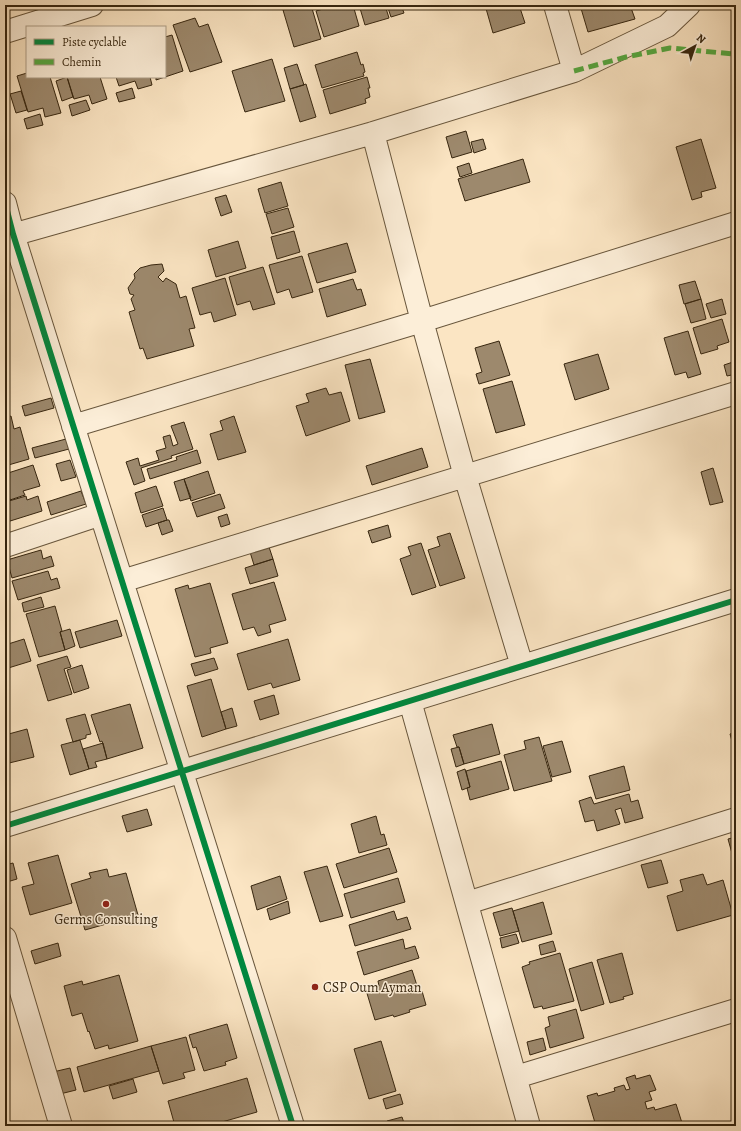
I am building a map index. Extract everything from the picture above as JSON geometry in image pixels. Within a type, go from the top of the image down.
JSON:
[{"type":"street","points":[[5,32],[92,5]]},
{"type":"street","points":[[555,5],[574,71]]},
{"type":"street","points":[[9,236],[373,133],[574,71],[667,26],[689,5]]},
{"type":"street","points":[[373,133],[422,321],[465,476],[522,666]]},
{"type":"street","points":[[5,203],[9,236],[74,426],[293,1126]]},
{"type":"street","points":[[74,426],[422,321],[736,223]]},
{"type":"street","points":[[122,581],[736,393]]},
{"type":"street","points":[[5,546],[101,514]]},
{"type":"street","points":[[5,826],[736,600]]},
{"type":"street","points":[[410,700],[529,1126]]},
{"type":"street","points":[[467,903],[736,819]]},
{"type":"street","points":[[5,938],[61,1126]]},
{"type":"street","points":[[516,1077],[736,1010]]},
{"type":"building","points":[[300,5],[311,5],[321,39],[294,47],[283,10]]},
{"type":"building","points":[[337,5],[353,5],[359,26],[324,37],[316,11]]},
{"type":"building","points":[[359,5],[385,5],[389,18],[365,25]]},
{"type":"building","points":[[387,5],[401,5],[404,13],[391,17]]},
{"type":"building","points":[[485,5],[519,5],[525,23],[493,33]]},
{"type":"building","points":[[580,5],[630,5],[635,19],[588,32]]},
{"type":"building","points":[[195,18],[199,27],[208,24],[222,62],[190,72],[173,25]]},
{"type":"building","points":[[172,35],[183,71],[166,77],[166,37]]},
{"type":"building","points":[[357,52],[361,65],[363,64],[365,72],[363,73],[364,76],[322,88],[315,65]]},
{"type":"building","points":[[272,59],[285,101],[245,112],[232,71]]},
{"type":"building","points":[[297,64],[304,85],[290,89],[284,68]]},
{"type":"building","points":[[26,73],[26,78],[50,78],[61,113],[45,117],[43,108],[28,112],[17,76]]},
{"type":"building","points":[[367,77],[370,88],[368,88],[370,97],[365,99],[366,103],[330,114],[323,90]]},
{"type":"building","points":[[67,78],[73,97],[62,101],[56,81]]},
{"type":"building","points":[[67,78],[100,78],[107,99],[92,104],[89,95],[74,99]]},
{"type":"building","points":[[116,78],[150,78],[152,85],[138,89],[135,81],[119,86]]},
{"type":"building","points":[[306,84],[316,117],[300,122],[290,89]]},
{"type":"building","points":[[132,88],[135,98],[119,102],[116,93]]},
{"type":"building","points":[[21,91],[27,110],[16,113],[10,94]]},
{"type":"building","points":[[86,100],[90,110],[72,116],[69,105]]},
{"type":"building","points":[[40,114],[43,125],[27,129],[24,119]]},
{"type":"building","points":[[466,131],[472,152],[452,158],[446,137]]},
{"type":"building","points":[[483,139],[486,149],[474,153],[471,142]]},
{"type":"building","points":[[701,139],[716,188],[701,192],[702,197],[692,200],[676,147]]},
{"type":"building","points":[[523,159],[530,182],[465,201],[458,179]]},
{"type":"building","points":[[469,163],[472,173],[460,177],[457,167]]},
{"type":"building","points":[[281,182],[288,206],[265,213],[258,189]]},
{"type":"building","points":[[226,195],[232,212],[221,216],[215,198]]},
{"type":"building","points":[[288,208],[294,227],[272,234],[266,214]]},
{"type":"building","points":[[294,231],[300,252],[277,259],[271,237]]},
{"type":"building","points":[[238,241],[246,268],[216,277],[208,250]]},
{"type":"building","points":[[347,243],[356,272],[317,283],[308,254]]},
{"type":"building","points":[[302,256],[313,292],[292,298],[289,289],[277,293],[269,265]]},
{"type":"building","points":[[162,264],[164,271],[158,277],[163,282],[166,278],[176,284],[180,298],[186,296],[195,328],[189,329],[194,346],[147,359],[143,348],[140,349],[129,312],[135,310],[131,299],[134,295],[130,294],[128,288],[135,278],[134,274],[140,268]]},
{"type":"building","points":[[263,267],[275,304],[253,310],[250,301],[237,305],[229,277]]},
{"type":"building","points":[[225,278],[236,315],[214,322],[211,312],[200,315],[192,288]]},
{"type":"building","points":[[353,279],[357,290],[361,289],[366,305],[327,317],[319,289]]},
{"type":"building","points":[[695,281],[701,299],[684,304],[679,285]]},
{"type":"building","points":[[701,299],[706,319],[691,323],[685,304]]},
{"type":"building","points":[[722,299],[726,314],[711,318],[706,304]]},
{"type":"building","points":[[722,319],[729,342],[717,346],[718,349],[701,354],[693,328]]},
{"type":"building","points":[[688,331],[701,374],[688,378],[686,372],[675,375],[664,338]]},
{"type":"building","points":[[499,341],[510,375],[479,384],[476,374],[482,372],[475,348]]},
{"type":"building","points":[[598,354],[609,389],[575,400],[564,364]]},
{"type":"building","points":[[370,359],[385,412],[359,419],[345,365]]},
{"type":"building","points":[[736,361],[736,374],[727,376],[724,365]]},
{"type":"building","points":[[512,381],[525,425],[496,433],[483,389]]},
{"type":"building","points":[[326,388],[329,395],[341,392],[350,421],[306,436],[296,406],[309,402],[306,394]]},
{"type":"building","points":[[51,398],[54,408],[25,416],[22,406]]},
{"type":"building","points":[[11,416],[14,429],[20,427],[29,459],[5,466],[5,418]]},
{"type":"building","points":[[234,416],[246,452],[218,460],[210,434],[223,430],[220,421]]},
{"type":"building","points":[[184,422],[193,449],[171,456],[172,458],[141,468],[145,481],[134,485],[126,462],[138,458],[140,466],[159,460],[156,451],[166,448],[163,437],[170,435],[173,446],[178,444],[171,426]]},
{"type":"building","points":[[66,439],[69,449],[35,458],[32,448]]},
{"type":"building","points":[[422,448],[428,467],[372,485],[366,466]]},
{"type":"building","points":[[197,450],[201,463],[150,479],[147,469],[177,460],[176,457]]},
{"type":"building","points":[[70,460],[76,477],[61,481],[56,464]]},
{"type":"building","points":[[33,465],[40,486],[23,491],[25,495],[10,500],[9,495],[5,496],[5,474]]},
{"type":"building","points":[[713,468],[723,502],[710,505],[701,472]]},
{"type":"building","points":[[208,471],[215,493],[191,501],[184,479]]},
{"type":"building","points":[[184,479],[191,498],[180,501],[174,482]]},
{"type":"building","points":[[156,486],[163,506],[141,513],[135,493]]},
{"type":"building","points":[[81,491],[86,504],[51,515],[47,502]]},
{"type":"building","points":[[220,494],[225,508],[197,517],[192,503]]},
{"type":"building","points":[[26,496],[27,500],[38,496],[42,511],[7,522],[5,515],[5,498],[8,497],[9,501]]},
{"type":"building","points":[[163,508],[167,520],[146,527],[142,515]]},
{"type":"building","points":[[227,514],[230,524],[221,527],[218,517]]},
{"type":"building","points":[[169,520],[173,531],[162,535],[158,523]]},
{"type":"building","points":[[388,525],[391,537],[372,543],[368,531]]},
{"type":"building","points":[[450,533],[465,578],[440,586],[428,550],[440,546],[437,537]]},
{"type":"building","points":[[421,543],[436,587],[412,595],[400,559],[411,555],[408,547]]},
{"type":"building","points":[[269,547],[273,559],[254,565],[250,552]]},
{"type":"building","points":[[41,550],[43,559],[51,556],[54,566],[12,578],[7,560]]},
{"type":"building","points":[[273,559],[278,576],[250,584],[245,568]]},
{"type":"building","points":[[48,571],[51,580],[57,578],[60,588],[18,600],[12,581]]},
{"type":"building","points":[[274,582],[286,620],[269,625],[271,632],[258,636],[254,627],[243,630],[232,594]]},
{"type":"building","points":[[210,583],[228,643],[210,648],[211,653],[195,657],[175,589],[188,585],[189,589]]},
{"type":"building","points":[[41,597],[44,607],[24,612],[22,603]]},
{"type":"building","points":[[55,606],[62,631],[60,632],[65,650],[39,657],[26,614]]},
{"type":"building","points":[[117,620],[122,636],[80,648],[75,632]]},
{"type":"building","points":[[70,629],[75,646],[65,650],[60,632]]},
{"type":"building","points":[[24,639],[31,661],[5,669],[5,645]]},
{"type":"building","points":[[288,639],[300,680],[273,688],[271,683],[248,690],[237,654]]},
{"type":"building","points":[[67,656],[71,667],[64,669],[72,694],[48,701],[37,665]]},
{"type":"building","points":[[214,658],[218,669],[195,676],[191,664]]},
{"type":"building","points":[[82,665],[89,688],[74,693],[67,670]]},
{"type":"building","points":[[211,679],[226,729],[202,737],[187,686]]},
{"type":"building","points":[[274,695],[279,714],[260,720],[254,701]]},
{"type":"building","points":[[130,704],[143,748],[107,759],[102,741],[100,742],[91,715]]},
{"type":"building","points":[[232,708],[237,726],[226,729],[221,712]]},
{"type":"building","points":[[85,714],[91,734],[86,735],[86,738],[73,742],[66,719]]},
{"type":"building","points":[[492,724],[500,754],[464,764],[459,747],[457,747],[453,735]]},
{"type":"building","points":[[27,729],[34,757],[5,764],[5,735]]},
{"type":"building","points":[[736,732],[736,755],[730,734]]},
{"type":"building","points":[[539,737],[552,781],[514,791],[504,755],[526,749],[524,741]]},
{"type":"building","points":[[80,740],[89,769],[70,775],[61,745]]},
{"type":"building","points":[[562,741],[571,772],[552,777],[543,746]]},
{"type":"building","points":[[103,743],[107,759],[95,762],[97,767],[89,769],[83,749]]},
{"type":"building","points":[[459,747],[464,764],[456,767],[451,749]]},
{"type":"building","points":[[501,761],[509,789],[470,800],[467,788],[470,787],[466,771]]},
{"type":"building","points":[[624,766],[630,790],[596,799],[589,776]]},
{"type":"building","points":[[465,769],[470,787],[462,790],[457,772]]},
{"type":"building","points":[[629,794],[631,802],[638,800],[643,818],[625,823],[621,808],[615,810],[620,824],[597,831],[594,820],[585,822],[579,801],[591,797],[594,804]]},
{"type":"building","points":[[147,809],[152,825],[127,832],[122,816]]},
{"type":"building","points":[[376,816],[381,835],[384,834],[387,845],[359,853],[351,824]]},
{"type":"building","points":[[736,837],[736,856],[733,857],[728,839]]},
{"type":"building","points":[[389,848],[397,872],[344,888],[336,864]]},
{"type":"building","points":[[58,855],[72,903],[30,915],[22,887],[34,884],[28,863]]},
{"type":"building","points":[[661,860],[668,883],[648,888],[641,865]]},
{"type":"building","points":[[13,863],[17,879],[7,882],[5,865]]},
{"type":"building","points":[[327,866],[343,916],[320,922],[304,872]]},
{"type":"building","name":"Germs Consulting","points":[[107,869],[109,877],[126,873],[138,915],[85,930],[71,884],[91,878],[89,873]]},
{"type":"building","points":[[703,874],[707,885],[723,880],[733,915],[677,931],[667,896],[683,891],[680,880]]},
{"type":"building","points":[[280,876],[287,899],[257,910],[251,886]]},
{"type":"building","points":[[398,878],[405,902],[351,918],[344,894]]},
{"type":"building","points":[[288,901],[290,913],[270,920],[267,909]]},
{"type":"building","points":[[543,902],[552,934],[522,942],[513,911]]},
{"type":"building","points":[[512,908],[519,931],[500,936],[493,913]]},
{"type":"building","points":[[394,911],[397,920],[407,917],[411,929],[355,946],[349,925]]},
{"type":"building","points":[[516,934],[519,943],[502,948],[500,938]]},
{"type":"building","points":[[403,939],[405,949],[415,946],[419,958],[364,975],[357,952]]},
{"type":"building","points":[[553,941],[556,951],[541,955],[539,945]]},
{"type":"building","points":[[58,943],[61,956],[35,964],[31,951]]},
{"type":"building","points":[[560,953],[574,1001],[543,1009],[542,1006],[534,1008],[522,967],[530,964],[529,962]]},
{"type":"building","points":[[622,953],[633,994],[623,997],[624,999],[610,1003],[597,960]]},
{"type":"building","points":[[592,962],[604,1004],[581,1011],[569,969]]},
{"type":"building","points":[[412,970],[419,992],[422,991],[426,1005],[409,1010],[410,1012],[394,1017],[393,1015],[375,1020],[366,990],[379,986],[378,981]]},
{"type":"building","points":[[119,975],[138,1041],[109,1049],[108,1045],[95,1049],[82,1013],[72,1016],[64,986],[82,981],[83,985]]},
{"type":"building","points":[[576,1009],[584,1038],[550,1048],[545,1028],[550,1026],[548,1017]]},
{"type":"building","points":[[227,1024],[237,1058],[225,1062],[226,1065],[204,1071],[196,1047],[193,1048],[189,1035]]},
{"type":"building","points":[[186,1037],[195,1070],[183,1073],[185,1078],[163,1084],[151,1046]]},
{"type":"building","points":[[543,1038],[546,1050],[530,1055],[527,1042]]},
{"type":"building","points":[[381,1041],[396,1091],[369,1099],[354,1049]]},
{"type":"building","points":[[151,1046],[159,1071],[84,1092],[77,1067]]},
{"type":"building","points":[[70,1068],[76,1090],[60,1094],[53,1072]]},
{"type":"building","points":[[635,1075],[636,1079],[650,1075],[656,1090],[649,1092],[652,1100],[645,1102],[647,1109],[654,1107],[655,1110],[676,1104],[683,1126],[596,1126],[587,1096],[597,1093],[598,1096],[615,1091],[614,1088],[624,1085],[626,1090],[630,1089],[626,1078]]},
{"type":"building","points":[[247,1078],[257,1112],[208,1126],[175,1126],[168,1101]]},
{"type":"building","points":[[133,1079],[137,1092],[113,1099],[109,1086]]},
{"type":"building","points":[[400,1094],[403,1104],[386,1109],[383,1099]]},
{"type":"building","points":[[402,1117],[405,1126],[389,1126],[387,1121]]},
{"type":"marked path","points":[[574,71],[626,57],[670,48],[733,54],[736,56]]},
{"type":"cycle path","points":[[5,203],[13,234],[293,1126]]},
{"type":"cycle path","points":[[5,826],[736,600]]},
{"type":"place","name":"Germs Consulting","points":[[106,904]]},
{"type":"place","name":"CSP Oum Ayman","points":[[315,987]]}]
